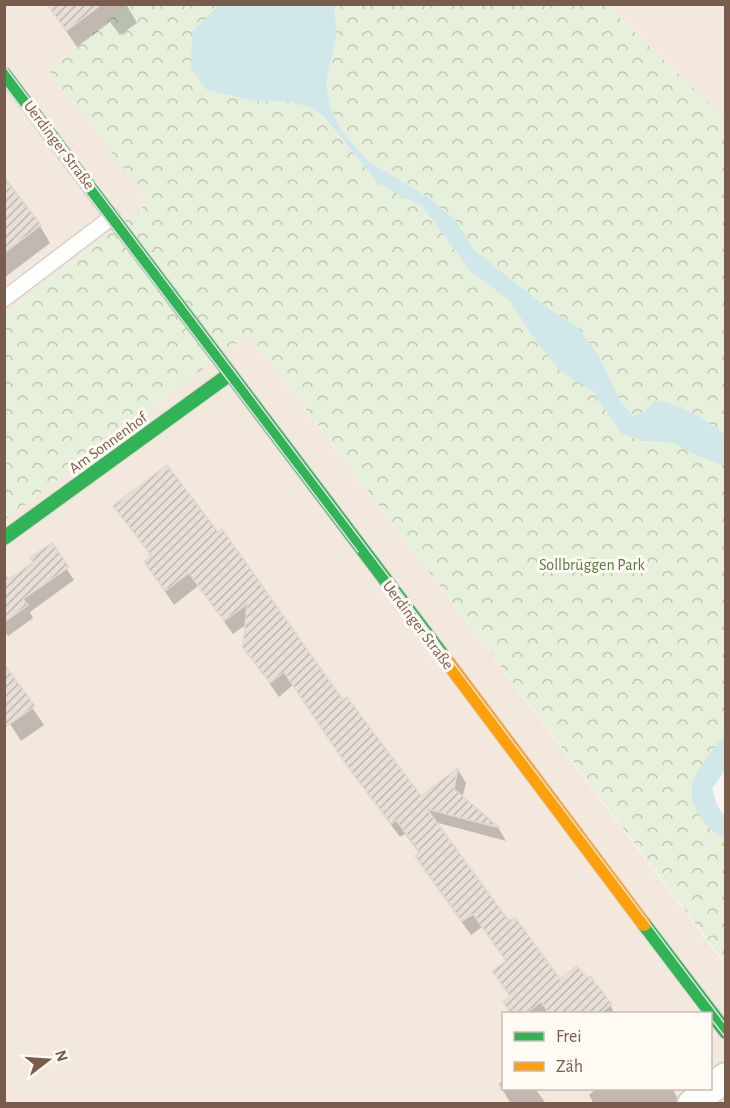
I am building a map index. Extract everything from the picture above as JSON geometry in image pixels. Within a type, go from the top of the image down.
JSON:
[{"type":"main road","name":"Uerdinger Straße","points":[[4,74],[711,1012]]},
{"type":"main road","name":"Am Sonnenhof","points":[[4,538],[230,374]]},
{"type":"main road","name":"Uerdinger Straße","points":[[712,1013],[726,1032]]},
{"type":"street","points":[[712,1088],[726,1077]]},
{"type":"street","points":[[692,1104],[710,1090]]},
{"type":"lane","points":[[4,299],[112,217]]},
{"type":"shaded area","points":[[5,5],[127,5],[48,69],[149,202],[5,314]]},
{"type":"shaded area","points":[[606,5],[725,5],[725,118]]},
{"type":"shaded area","points":[[249,334],[725,965],[725,1103],[5,1104],[5,520]]},
{"type":"green space","name":"Sollbrüggen Park","points":[[127,5],[219,5],[212,10],[255,101],[286,101],[309,107],[323,117],[380,185],[423,207],[470,271],[510,301],[529,331],[560,370],[592,391],[622,434],[646,441],[674,443],[691,453],[725,466],[725,733],[693,782],[714,834],[725,839],[725,963],[249,334],[5,520],[5,314],[149,202],[48,69]]},
{"type":"green space","points":[[334,5],[606,5],[725,118],[725,434],[693,413],[676,405],[656,400],[645,411],[633,416],[620,401],[599,356],[577,326],[549,309],[474,250],[457,222],[428,197],[368,161],[341,130],[330,106],[326,83],[337,32]]},
{"type":"water","points":[[219,5],[334,5],[337,32],[326,83],[330,106],[341,130],[368,161],[428,197],[457,222],[474,250],[549,309],[577,326],[599,356],[620,401],[633,416],[645,411],[656,400],[676,405],[693,413],[725,434],[725,466],[691,453],[674,443],[646,441],[622,434],[592,391],[560,371],[529,331],[510,301],[470,271],[423,207],[380,185],[323,116],[309,107],[286,101],[255,101],[207,90],[191,69],[192,31]]},
{"type":"water","points":[[725,733],[725,770],[712,789],[717,805],[725,817],[725,839],[711,830],[700,816],[695,807],[692,790],[693,781],[699,769]]},
{"type":"building","points":[[47,4],[102,4],[66,31]]},
{"type":"building","points":[[4,177],[41,225],[4,253]]},
{"type":"building","points":[[167,465],[218,532],[222,529],[343,700],[347,697],[421,796],[458,768],[454,789],[500,828],[427,809],[509,921],[515,917],[560,979],[577,966],[587,978],[590,976],[612,1004],[602,1012],[548,1012],[541,1002],[528,1012],[510,1012],[503,1002],[510,996],[492,971],[506,961],[473,914],[462,921],[415,856],[420,852],[396,820],[391,824],[345,763],[284,672],[270,683],[243,648],[247,604],[224,621],[189,573],[165,591],[144,562],[152,556],[113,506]]},
{"type":"building","points":[[52,543],[69,567],[23,599],[28,605],[4,622],[4,573],[9,580],[33,562],[30,558]]},
{"type":"building","points":[[4,664],[35,706],[4,728]]},
{"type":"tram line","points":[[4,65],[726,1025]]},
{"type":"tram line","points":[[4,85],[358,552]]},
{"type":"tram line","points":[[712,1020],[726,1038]]},
{"type":"traffic: fast","points":[[4,74],[443,656]]},
{"type":"traffic: fast","points":[[4,538],[230,374]]},
{"type":"traffic: fast","points":[[644,924],[711,1012]]},
{"type":"traffic: fast","points":[[712,1014],[726,1032]]},
{"type":"traffic: slow","points":[[443,656],[644,924]]}]
